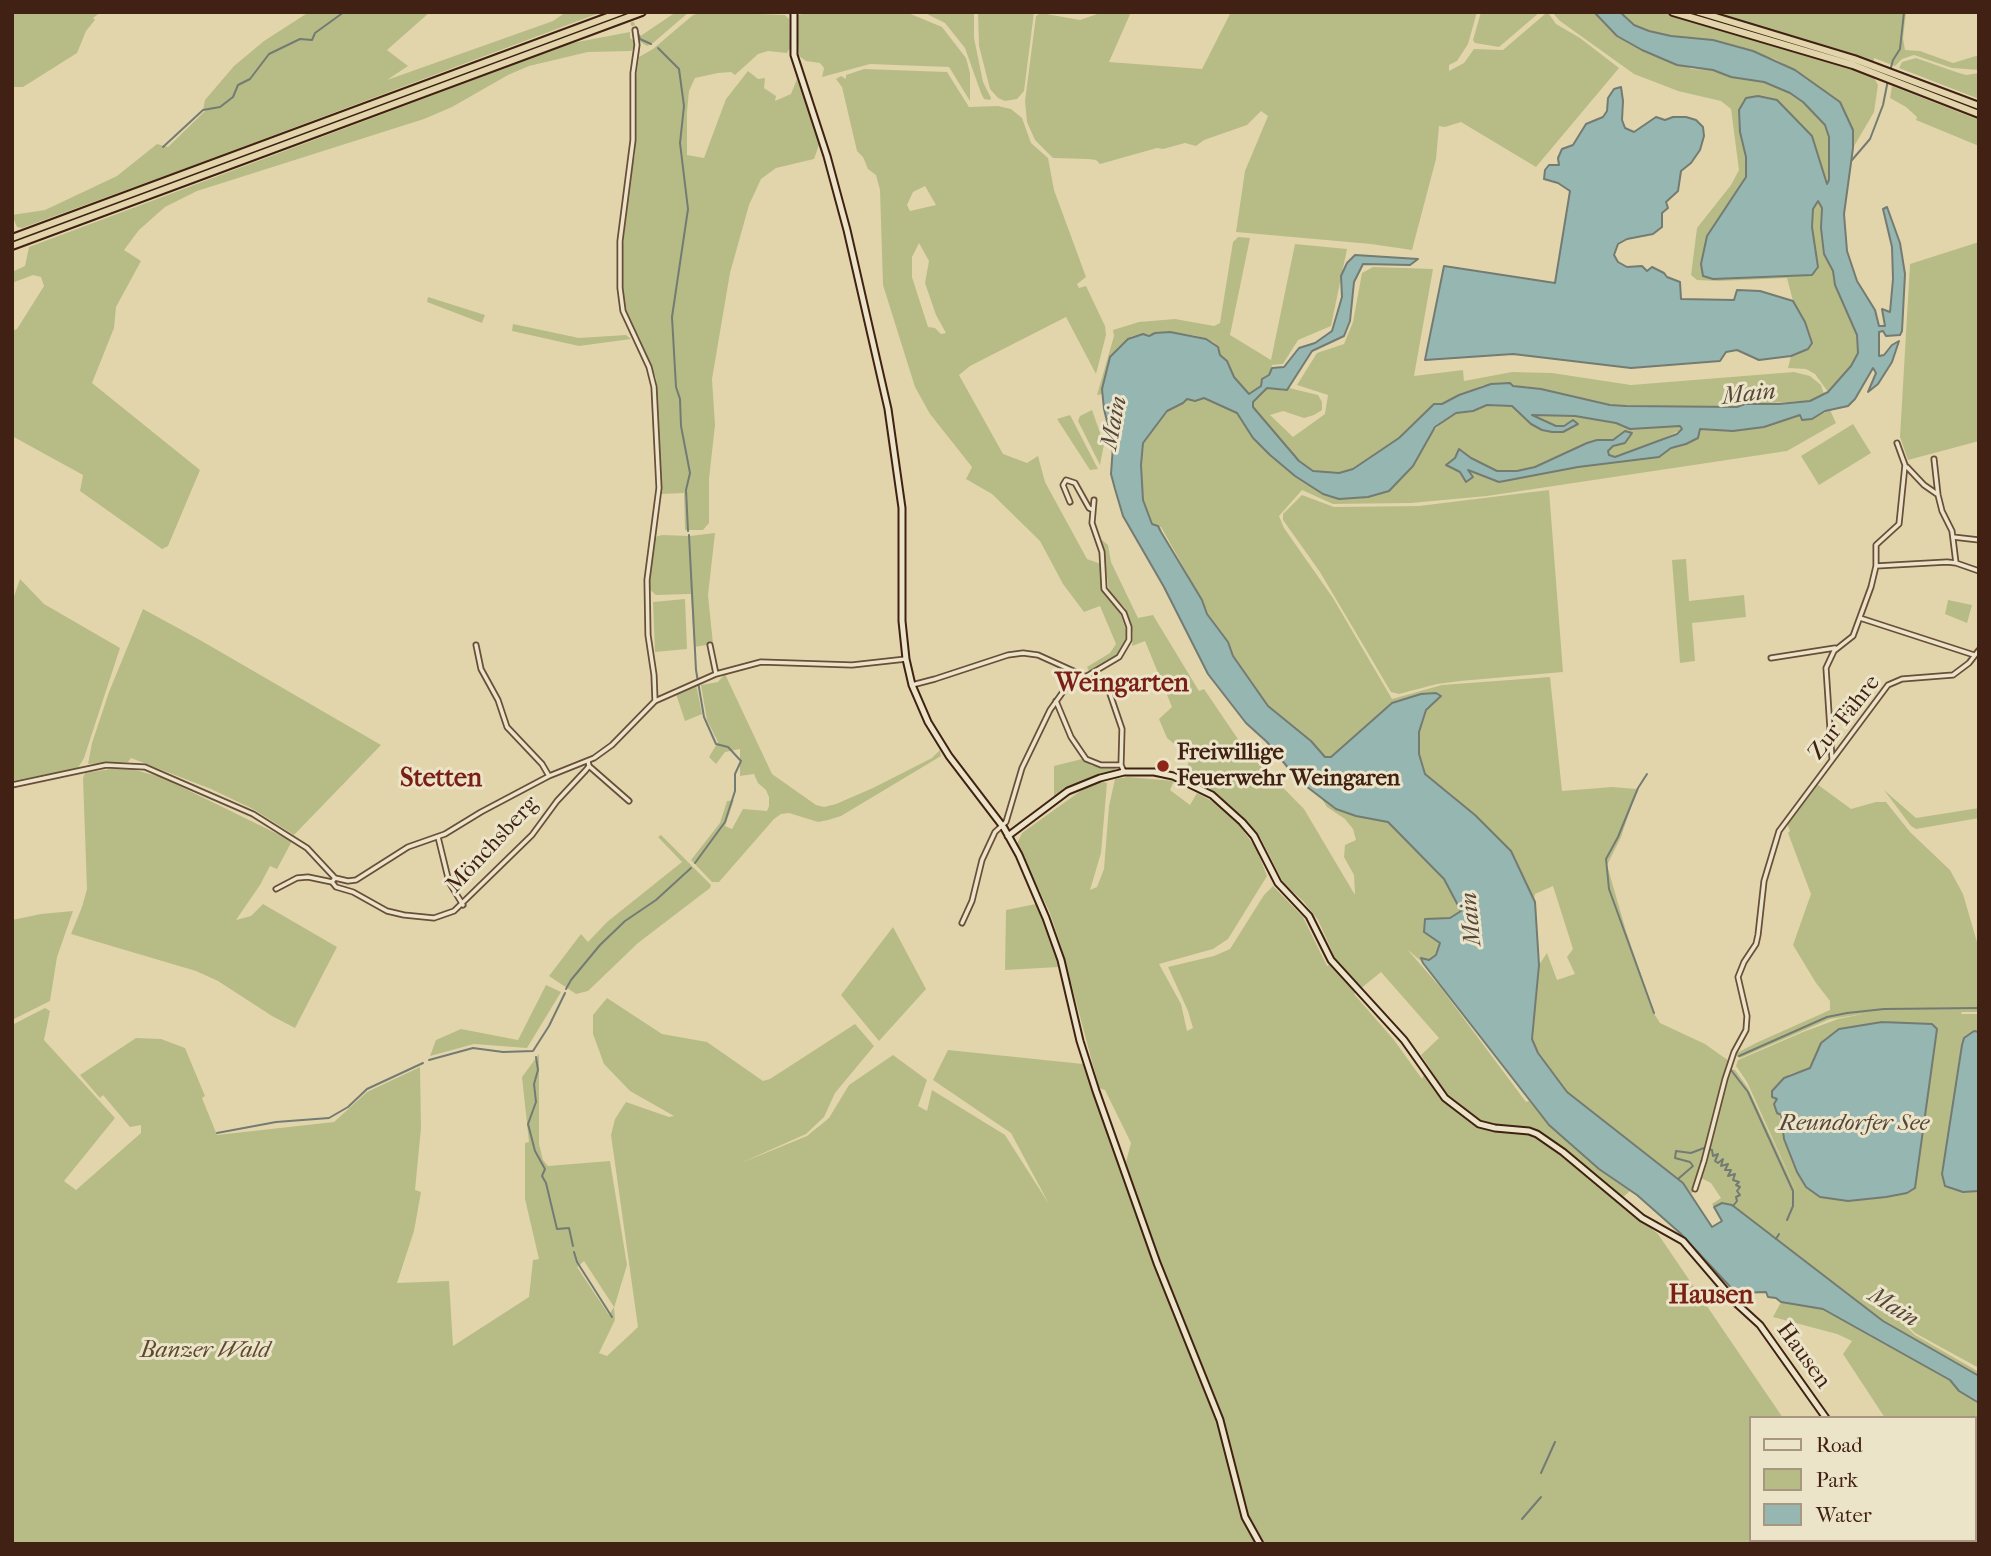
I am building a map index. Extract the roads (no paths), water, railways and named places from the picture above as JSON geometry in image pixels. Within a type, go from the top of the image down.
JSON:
[{"type":"highway","points":[[12,238],[621,12]]},
{"type":"highway","points":[[12,246],[642,12]]},
{"type":"highway","points":[[1673,12],[1979,106]]},
{"type":"highway","points":[[1699,12],[1797,41],[1908,83],[1979,114]]},
{"type":"street","points":[[794,12],[794,55],[827,156],[847,230],[890,421],[902,508],[902,621],[912,685],[928,722],[949,756],[1008,836],[1053,935],[1096,1091],[1150,1243],[1220,1420],[1241,1508],[1251,1532],[1260,1544]]},
{"type":"street","points":[[635,30],[638,44],[634,73],[633,140],[620,241],[620,279],[622,311],[649,367],[654,387],[659,488],[648,561],[647,593],[648,635],[655,701]]},
{"type":"street","points":[[1832,761],[1826,668],[1829,658],[1837,648],[1852,639],[1876,566],[1877,545],[1899,524],[1905,465],[1898,443]]},
{"type":"street","points":[[1934,459],[1938,495],[1953,537],[1956,563]]},
{"type":"street","points":[[1905,465],[1938,495]]},
{"type":"street","points":[[1070,502],[1063,485],[1065,480],[1075,483],[1089,508],[1093,510]]},
{"type":"street","points":[[962,923],[972,901],[982,860],[992,838],[1009,817],[1026,757],[1056,701],[1065,689],[1119,657],[1127,646],[1130,634],[1124,613],[1104,589],[1102,552],[1092,523],[1094,500]]},
{"type":"street","points":[[1953,537],[1979,540]]},
{"type":"street","points":[[1876,566],[1956,563],[1979,571]]},
{"type":"street","points":[[1860,618],[1974,655]]},
{"type":"street","points":[[475,645],[481,670],[498,699],[507,727],[542,764],[549,776]]},
{"type":"street","points":[[710,645],[716,674]]},
{"type":"street","points":[[1771,658],[1837,648]]},
{"type":"street","name":"Zur Fähre","points":[[1695,1189],[1725,1079],[1734,1052],[1746,1030],[1747,1016],[1738,977],[1759,934],[1764,881],[1781,830],[1888,685],[1902,679],[1953,675],[1969,663],[1979,650]]},
{"type":"street","points":[[912,685],[1013,654],[1031,653],[1108,688],[1122,729],[1122,768],[1101,765],[1086,758],[1071,737],[1056,701]]},
{"type":"street","points":[[276,889],[298,878],[356,880],[396,853],[438,837],[549,776],[588,763],[611,745],[655,701],[729,669],[773,661],[852,665],[906,659]]},
{"type":"street","points":[[588,763],[629,801]]},
{"type":"street","name":"Mönchsberg","points":[[334,880],[336,887],[353,892],[387,911],[434,918],[454,911],[532,835],[588,763]]},
{"type":"street","points":[[12,785],[106,765],[145,767],[253,814],[306,848],[334,880]]},
{"type":"street","name":"Hausen","points":[[1008,836],[1069,791],[1122,768],[1164,774],[1203,789],[1224,804],[1254,836],[1278,883],[1309,916],[1331,960],[1404,1040],[1445,1098],[1479,1124],[1537,1134],[1563,1152],[1642,1218],[1683,1241],[1737,1304],[1759,1325],[1825,1416]]},
{"type":"street","points":[[438,837],[449,882],[463,905]]},
{"type":"water","name":"Main","points":[[1594,12],[1620,12],[1634,25],[1649,31],[1713,40],[1753,51],[1795,70],[1840,102],[1853,130],[1844,214],[1847,251],[1857,281],[1875,310],[1879,326],[1885,326],[1882,309],[1890,312],[1893,279],[1892,247],[1883,209],[1887,207],[1900,243],[1905,274],[1902,331],[1900,335],[1886,336],[1883,331],[1879,332],[1879,356],[1884,355],[1899,341],[1892,362],[1878,384],[1868,392],[1876,373],[1873,368],[1848,406],[1825,411],[1812,419],[1802,420],[1800,415],[1764,427],[1733,431],[1700,429],[1698,438],[1671,448],[1659,457],[1578,467],[1499,482],[1468,470],[1473,477],[1466,482],[1460,472],[1446,465],[1455,458],[1459,449],[1497,471],[1517,471],[1535,467],[1587,443],[1613,440],[1625,431],[1632,433],[1625,443],[1613,446],[1608,451],[1609,455],[1615,457],[1677,434],[1682,429],[1680,426],[1630,429],[1616,423],[1575,416],[1532,415],[1556,426],[1564,426],[1573,420],[1578,424],[1563,432],[1552,432],[1531,424],[1512,406],[1487,405],[1473,411],[1456,413],[1435,427],[1413,466],[1389,491],[1368,497],[1339,499],[1323,494],[1270,455],[1253,438],[1237,413],[1204,398],[1195,401],[1187,399],[1167,411],[1143,443],[1143,500],[1152,524],[1158,526],[1202,600],[1207,614],[1268,706],[1311,741],[1325,757],[1331,757],[1392,703],[1421,694],[1436,693],[1441,696],[1426,710],[1419,732],[1419,754],[1425,774],[1475,815],[1511,851],[1535,902],[1539,965],[1532,1039],[1538,1053],[1567,1092],[1683,1183],[1712,1227],[1722,1221],[1714,1207],[1722,1203],[1732,1205],[1883,1321],[1979,1376],[1979,1403],[1959,1391],[1950,1380],[1823,1309],[1781,1302],[1768,1297],[1766,1292],[1736,1293],[1680,1233],[1637,1195],[1599,1169],[1549,1125],[1423,963],[1421,958],[1429,960],[1436,955],[1440,943],[1424,932],[1425,919],[1450,918],[1461,911],[1444,879],[1388,822],[1336,809],[1298,780],[1267,742],[1246,723],[1208,674],[1164,587],[1123,516],[1115,489],[1111,474],[1113,446],[1102,389],[1110,357],[1128,339],[1143,334],[1149,336],[1170,332],[1206,339],[1218,347],[1234,377],[1249,394],[1261,386],[1262,379],[1269,375],[1272,368],[1284,367],[1299,348],[1315,343],[1332,331],[1342,297],[1341,276],[1347,263],[1355,255],[1418,259],[1410,265],[1363,264],[1354,282],[1350,321],[1344,336],[1312,351],[1287,390],[1267,388],[1253,402],[1253,407],[1299,461],[1313,471],[1339,473],[1353,469],[1399,438],[1434,404],[1442,404],[1491,384],[1510,383],[1513,386],[1626,406],[1737,407],[1745,404],[1810,401],[1828,392],[1851,366],[1858,353],[1857,335],[1824,254],[1822,208],[1818,201],[1813,209],[1812,227],[1818,267],[1812,275],[1713,279],[1703,276],[1701,264],[1707,236],[1746,177],[1739,110],[1746,98],[1758,96],[1777,100],[1812,136],[1827,184],[1829,137],[1825,125],[1803,102],[1790,93],[1764,82],[1677,65],[1617,36]]},
{"type":"water","points":[[1621,87],[1622,120],[1625,128],[1634,132],[1656,117],[1665,120],[1686,117],[1696,120],[1703,127],[1704,136],[1700,150],[1681,171],[1678,191],[1666,202],[1668,208],[1662,213],[1662,227],[1653,234],[1627,239],[1618,244],[1614,255],[1618,262],[1627,267],[1642,266],[1647,271],[1652,267],[1680,282],[1681,299],[1734,300],[1737,290],[1760,291],[1793,301],[1805,322],[1812,343],[1808,349],[1791,356],[1759,360],[1737,350],[1726,352],[1720,361],[1631,368],[1513,354],[1425,360],[1444,266],[1555,283],[1570,191],[1558,183],[1544,179],[1545,170],[1549,165],[1559,165],[1558,158],[1562,149],[1573,145],[1586,124],[1603,117],[1607,111],[1608,98],[1614,89]]},
{"type":"water","name":"Reundorfer See","points":[[1882,1022],[1932,1024],[1937,1029],[1915,1188],[1907,1193],[1848,1201],[1820,1197],[1806,1187],[1797,1172],[1784,1139],[1781,1115],[1777,1113],[1774,1104],[1777,1099],[1772,1097],[1772,1091],[1784,1078],[1810,1068],[1821,1043],[1839,1029]]},
{"type":"water","points":[[1974,1031],[1979,1032],[1979,1191],[1963,1192],[1945,1186],[1942,1174],[1962,1045],[1964,1038]]},
{"type":"waterway","points":[[163,147],[203,110],[220,107],[233,97],[238,85],[250,79],[269,54],[300,39],[312,40],[315,33],[344,12]]},
{"type":"waterway","points":[[1890,71],[1900,49],[1904,12]]},
{"type":"waterway","points":[[636,27],[640,39],[651,44]]},
{"type":"waterway","points":[[658,48],[679,69],[684,106],[680,143],[688,209],[672,317],[676,387],[690,473],[686,490],[688,531]]},
{"type":"waterway","points":[[1852,160],[1870,139],[1883,105],[1888,80]]},
{"type":"waterway","points":[[689,535],[696,670],[704,717],[716,744],[728,747],[741,761],[735,774],[735,791],[725,822],[695,863]]},
{"type":"waterway","points":[[1647,774],[1606,859],[1609,889],[1654,1013]]},
{"type":"waterway","points":[[566,989],[600,945],[625,921],[656,900],[691,868]]},
{"type":"waterway","points":[[429,1060],[473,1048],[503,1052],[533,1051],[565,993]]},
{"type":"waterway","points":[[1739,1056],[1827,1017],[1884,1009],[1979,1008]]},
{"type":"waterway","points":[[536,1057],[536,1102],[528,1124],[535,1151],[545,1169],[542,1176],[557,1229],[569,1228],[573,1246]]},
{"type":"waterway","points":[[217,1133],[276,1122],[329,1118],[348,1107],[367,1089],[423,1063]]},
{"type":"waterway","points":[[1731,1070],[1748,1092],[1793,1191],[1793,1206],[1787,1220]]},
{"type":"waterway","points":[[1678,1179],[1693,1166],[1690,1162],[1675,1158],[1676,1151],[1691,1153],[1704,1148],[1712,1150],[1713,1156],[1718,1154],[1715,1161],[1718,1163],[1723,1159],[1721,1166],[1728,1164],[1725,1170],[1731,1170],[1728,1176],[1735,1174],[1733,1180],[1739,1182],[1736,1185],[1740,1187],[1737,1191],[1740,1195],[1736,1197],[1737,1201],[1733,1206]]},
{"type":"waterway","points":[[1776,1239],[1779,1234]]},
{"type":"waterway","points":[[574,1252],[577,1262],[612,1317]]},
{"type":"waterway","points":[[1541,1473],[1555,1442]]},
{"type":"waterway","points":[[1522,1519],[1541,1497]]},
{"type":"tunnel","points":[[628,12],[635,30]]},
{"type":"place","name":"Freiwillige Feuerwehr Weingaren","points":[[1163,766]]},
{"type":"district","name":"Weingarten","points":[[1122,685]]},
{"type":"district","name":"Stetten","points":[[441,780]]},
{"type":"district","name":"Hausen","points":[[1711,1297]]},
{"type":"park label","name":"Banzer Wald","points":[[205,1351]]}]
